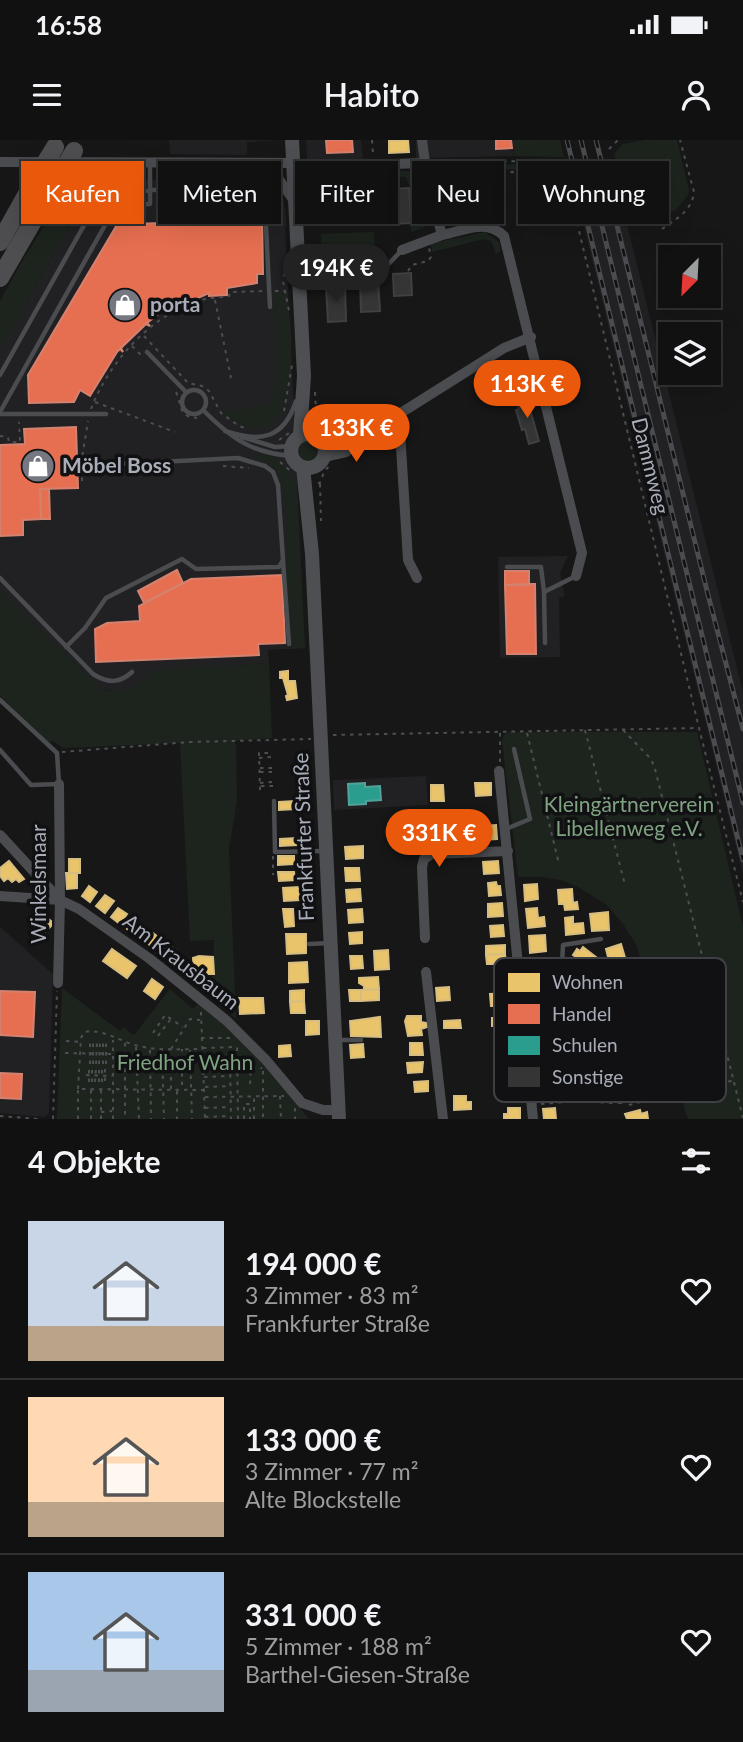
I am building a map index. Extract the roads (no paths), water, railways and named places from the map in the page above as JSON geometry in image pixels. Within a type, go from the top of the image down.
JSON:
[{"type":"highway","points":[[0,242],[37,176],[68,145]]},
{"type":"highway","points":[[0,278],[57,180],[68,145]]},
{"type":"main road","name":"Frankfurter Straße","points":[[292,140],[298,161]]},
{"type":"main road","name":"Frankfurter Straße","points":[[296,224],[339,1115]]},
{"type":"main road","name":"Frankfurter Straße","points":[[304,376],[309,390],[311,419],[308,451]]},
{"type":"street","points":[[422,140],[424,161]]},
{"type":"street","points":[[0,162],[158,163]]},
{"type":"street","points":[[281,182],[295,202]]},
{"type":"street","points":[[439,224],[442,235]]},
{"type":"street","points":[[402,250],[442,235],[485,225],[493,227],[504,236],[583,553],[576,576]]},
{"type":"street","points":[[308,451],[339,451],[504,348],[531,338]]},
{"type":"street","points":[[399,415],[408,560],[417,578]]},
{"type":"street","points":[[499,771],[519,958]]},
{"type":"street","name":"Winkelsmaar","points":[[58,983],[59,784]]},
{"type":"street","name":"Am Krausbaum","points":[[0,835],[60,900],[79,909],[141,953],[251,1043],[302,1103],[339,1115]]},
{"type":"street","points":[[425,938],[422,867],[424,859],[432,854],[508,851]]},
{"type":"street","points":[[0,896],[60,900]]},
{"type":"street","points":[[426,972],[443,1119]]},
{"type":"lane","points":[[106,414],[0,413],[113,211],[122,206],[150,204],[150,163]]},
{"type":"lane","points":[[0,375],[102,196],[108,192],[124,195],[150,190],[244,189],[262,202],[266,212],[270,307]]},
{"type":"lane","points":[[319,280],[378,275],[402,250]]},
{"type":"lane","points":[[145,354],[186,393]]},
{"type":"lane","points":[[240,436],[262,437],[272,433],[289,419],[304,376]]},
{"type":"lane","points":[[197,389],[203,393],[206,400],[203,410],[197,414],[187,411],[182,400],[186,393],[197,389]]},
{"type":"lane","points":[[203,410],[229,436],[251,448],[275,455],[308,451]]},
{"type":"lane","points":[[225,431],[249,441],[308,451]]},
{"type":"lane","points":[[238,458],[251,448]]},
{"type":"lane","points":[[99,466],[238,458],[265,466],[277,479],[280,499],[289,643]]},
{"type":"lane","points":[[66,647],[85,628],[106,598],[182,559],[196,569],[279,568],[282,560]]},
{"type":"lane","points":[[507,567],[541,567],[545,642]]},
{"type":"lane","points":[[544,592],[576,576]]},
{"type":"lane","points":[[0,578],[93,674],[108,682],[126,678],[132,673]]},
{"type":"lane","points":[[0,700],[57,753],[59,784],[31,785],[0,750]]},
{"type":"lane","points":[[506,829],[530,819],[514,749]]},
{"type":"lane","points":[[274,801],[275,852],[325,851]]},
{"type":"lane","points":[[562,958],[563,945],[601,939]]},
{"type":"lane","points":[[309,944],[330,943]]},
{"type":"lane","points":[[335,1041],[361,1040]]},
{"type":"railway","points":[[567,140],[743,860]]},
{"type":"railway","points":[[581,140],[743,803]]},
{"type":"railway","points":[[596,140],[743,729]]},
{"type":"place","name":"porta","points":[[125,305]]},
{"type":"place","name":"Möbel Boss","points":[[38,466]]},
{"type":"park label","name":"Kleingärtnerverein Libellenweg e.V.","points":[[629,817]]},
{"type":"park label","name":"Friedhof Wahn","points":[[185,1063]]}]
